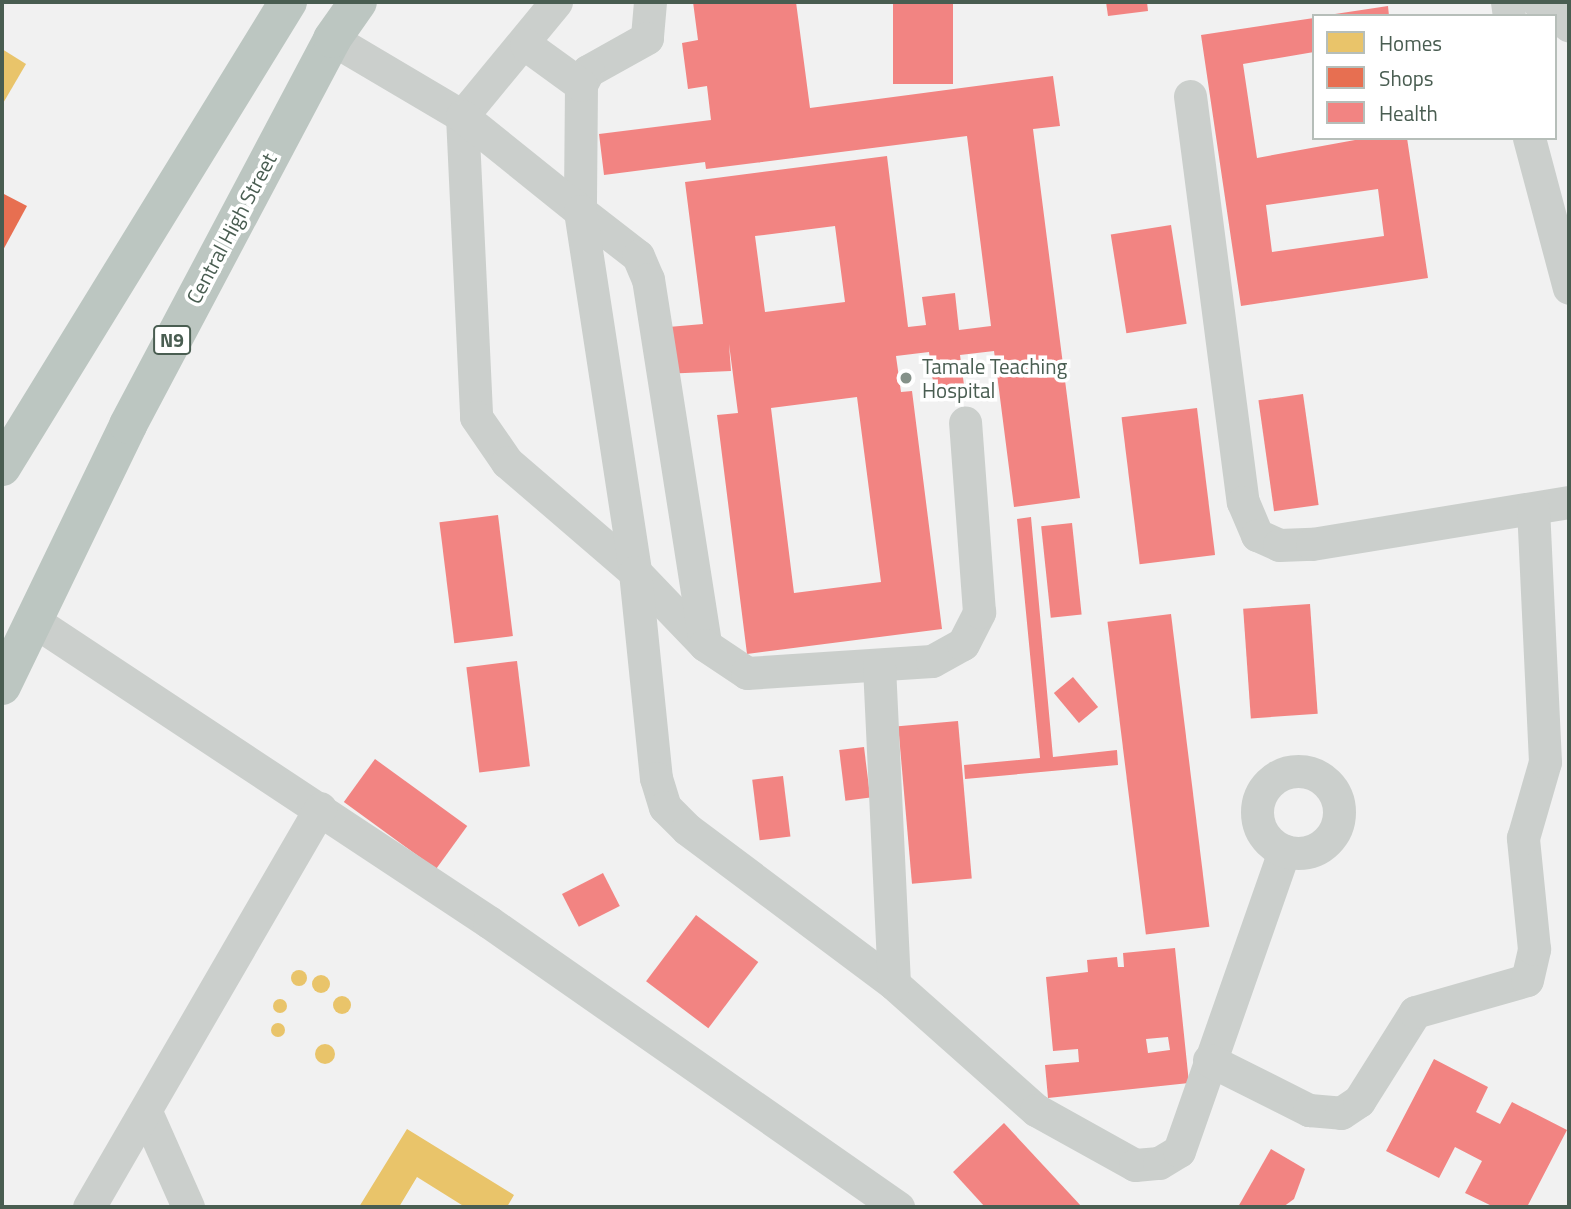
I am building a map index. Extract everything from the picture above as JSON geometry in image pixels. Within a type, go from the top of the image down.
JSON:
[{"type":"highway","points":[[2,466],[288,2]]},
{"type":"highway","name":"Central High Street","points":[[2,686],[128,425],[332,39],[358,2]]},
{"type":"street","points":[[556,2],[526,45],[462,116],[475,417],[507,462],[635,572],[705,645],[747,673],[879,666],[932,661],[963,644],[979,612],[965,423]]},
{"type":"street","points":[[650,2],[647,38],[588,71],[581,85],[580,211],[635,572],[656,778],[665,807],[894,984],[1037,1110],[1135,1165],[1159,1163],[1179,1151],[1284,851]]},
{"type":"street","points":[[1538,2],[1554,14]]},
{"type":"street","points":[[332,39],[462,116],[638,256],[648,279],[705,645]]},
{"type":"street","points":[[526,45],[581,85]]},
{"type":"street","points":[[1190,96],[1243,502],[1256,535],[1279,545],[1312,544],[1569,502]]},
{"type":"street","points":[[1530,140],[1569,288]]},
{"type":"street","points":[[1209,1060],[1309,1110],[1340,1113],[1359,1101],[1415,1013],[1527,980],[1534,949],[1523,838],[1545,762],[1533,509]]},
{"type":"street","points":[[34,621],[320,808],[898,1207]]},
{"type":"street","points":[[879,666],[894,984]]},
{"type":"street","points":[[89,1207],[320,808]]},
{"type":"street","points":[[146,1112],[188,1207]]},
{"type":"building: Homes","points":[[2,49],[26,64],[2,105]]},
{"type":"building: Homes","points":[[296,970],[302,970],[307,978],[305,984],[296,986],[291,981],[291,975]]},
{"type":"building: Homes","points":[[321,975],[327,978],[330,984],[327,990],[321,993],[315,990],[312,984],[315,978]]},
{"type":"building: Homes","points":[[338,996],[346,996],[351,1005],[349,1012],[338,1014],[333,1009],[333,1001]]},
{"type":"building: Homes","points":[[277,999],[283,999],[287,1006],[283,1013],[277,1013],[273,1009],[273,1003]]},
{"type":"building: Homes","points":[[278,1023],[283,1025],[283,1035],[278,1037],[273,1035],[271,1030],[273,1025]]},
{"type":"building: Homes","points":[[325,1044],[332,1047],[335,1054],[332,1061],[325,1064],[318,1061],[315,1054],[318,1047]]},
{"type":"building: Homes","points":[[407,1129],[514,1195],[507,1207],[465,1207],[417,1177],[399,1207],[359,1207]]},
{"type":"building: Shops","points":[[2,193],[27,206],[2,252]]},
{"type":"building: Health","points":[[693,2],[796,2],[810,108],[1053,76],[1060,126],[1033,129],[1080,498],[1014,507],[994,351],[960,355],[964,385],[934,389],[929,352],[896,356],[901,392],[912,391],[942,629],[747,654],[717,415],[738,413],[729,344],[731,371],[662,374],[657,328],[703,324],[685,182],[887,156],[908,327],[926,325],[922,297],[955,293],[959,330],[991,326],[967,136],[706,169],[705,162],[604,175],[599,134],[711,120],[707,86],[688,89],[682,43],[698,40]],"holes":[[[835,226],[845,302],[765,312],[755,236]],[[857,397],[881,582],[794,593],[771,408]]]},
{"type":"building: Health","points":[[893,2],[953,2],[953,84],[893,84]]},
{"type":"building: Health","points":[[1106,2],[1147,2],[1148,11],[1108,16]]},
{"type":"building: Health","points":[[1388,6],[1389,14],[1335,14]]},
{"type":"building: Health","points":[[1312,18],[1312,52],[1243,64],[1257,158],[1355,140],[1407,140],[1428,278],[1241,306],[1201,35]],"holes":[[[1378,189],[1384,236],[1272,252],[1266,205]]]},
{"type":"building: Health","points":[[1171,225],[1187,324],[1126,333],[1111,235]]},
{"type":"building: Health","points":[[1303,394],[1319,505],[1274,511],[1258,400]]},
{"type":"building: Health","points":[[1197,408],[1215,555],[1140,564],[1122,417]]},
{"type":"building: Health","points":[[498,515],[513,636],[454,643],[439,522]]},
{"type":"building: Health","points":[[1031,517],[1053,757],[1117,750],[1118,765],[965,779],[964,765],[1040,758],[1017,519]]},
{"type":"building: Health","points":[[1072,523],[1082,614],[1051,618],[1041,526]]},
{"type":"building: Health","points":[[1310,604],[1318,714],[1251,718],[1243,609]]},
{"type":"building: Health","points":[[1171,614],[1209,927],[1146,934],[1107,622]]},
{"type":"building: Health","points":[[517,661],[530,766],[479,772],[466,667]]},
{"type":"building: Health","points":[[1073,677],[1098,707],[1079,723],[1054,693]]},
{"type":"building: Health","points":[[958,721],[972,878],[912,884],[898,726]]},
{"type":"building: Health","points":[[864,747],[870,798],[845,801],[839,750]]},
{"type":"building: Health","points":[[375,759],[467,826],[436,869],[344,802]]},
{"type":"building: Health","points":[[783,776],[790,837],[760,840],[752,780]]},
{"type":"building: Health","points":[[603,873],[620,906],[579,927],[562,894]]},
{"type":"building: Health","points":[[696,915],[758,962],[708,1028],[646,981]]},
{"type":"building: Health","points":[[1175,948],[1189,1083],[1048,1098],[1045,1065],[1079,1062],[1078,1049],[1053,1051],[1046,977],[1088,972],[1087,960],[1117,957],[1118,967],[1124,967],[1123,953]],"holes":[[[1168,1037],[1170,1050],[1148,1053],[1146,1039]]]},
{"type":"building: Health","points":[[1434,1059],[1488,1087],[1476,1112],[1500,1124],[1512,1102],[1567,1130],[1527,1207],[1494,1207],[1465,1193],[1482,1161],[1455,1147],[1439,1178],[1386,1151]]},
{"type":"building: Health","points":[[1004,1123],[1082,1207],[985,1207],[953,1172]]},
{"type":"building: Health","points":[[1271,1149],[1305,1169],[1294,1199],[1283,1207],[1238,1207]]},
{"type":"place","name":"Tamale Teaching Hospital","points":[[906,378]]}]
